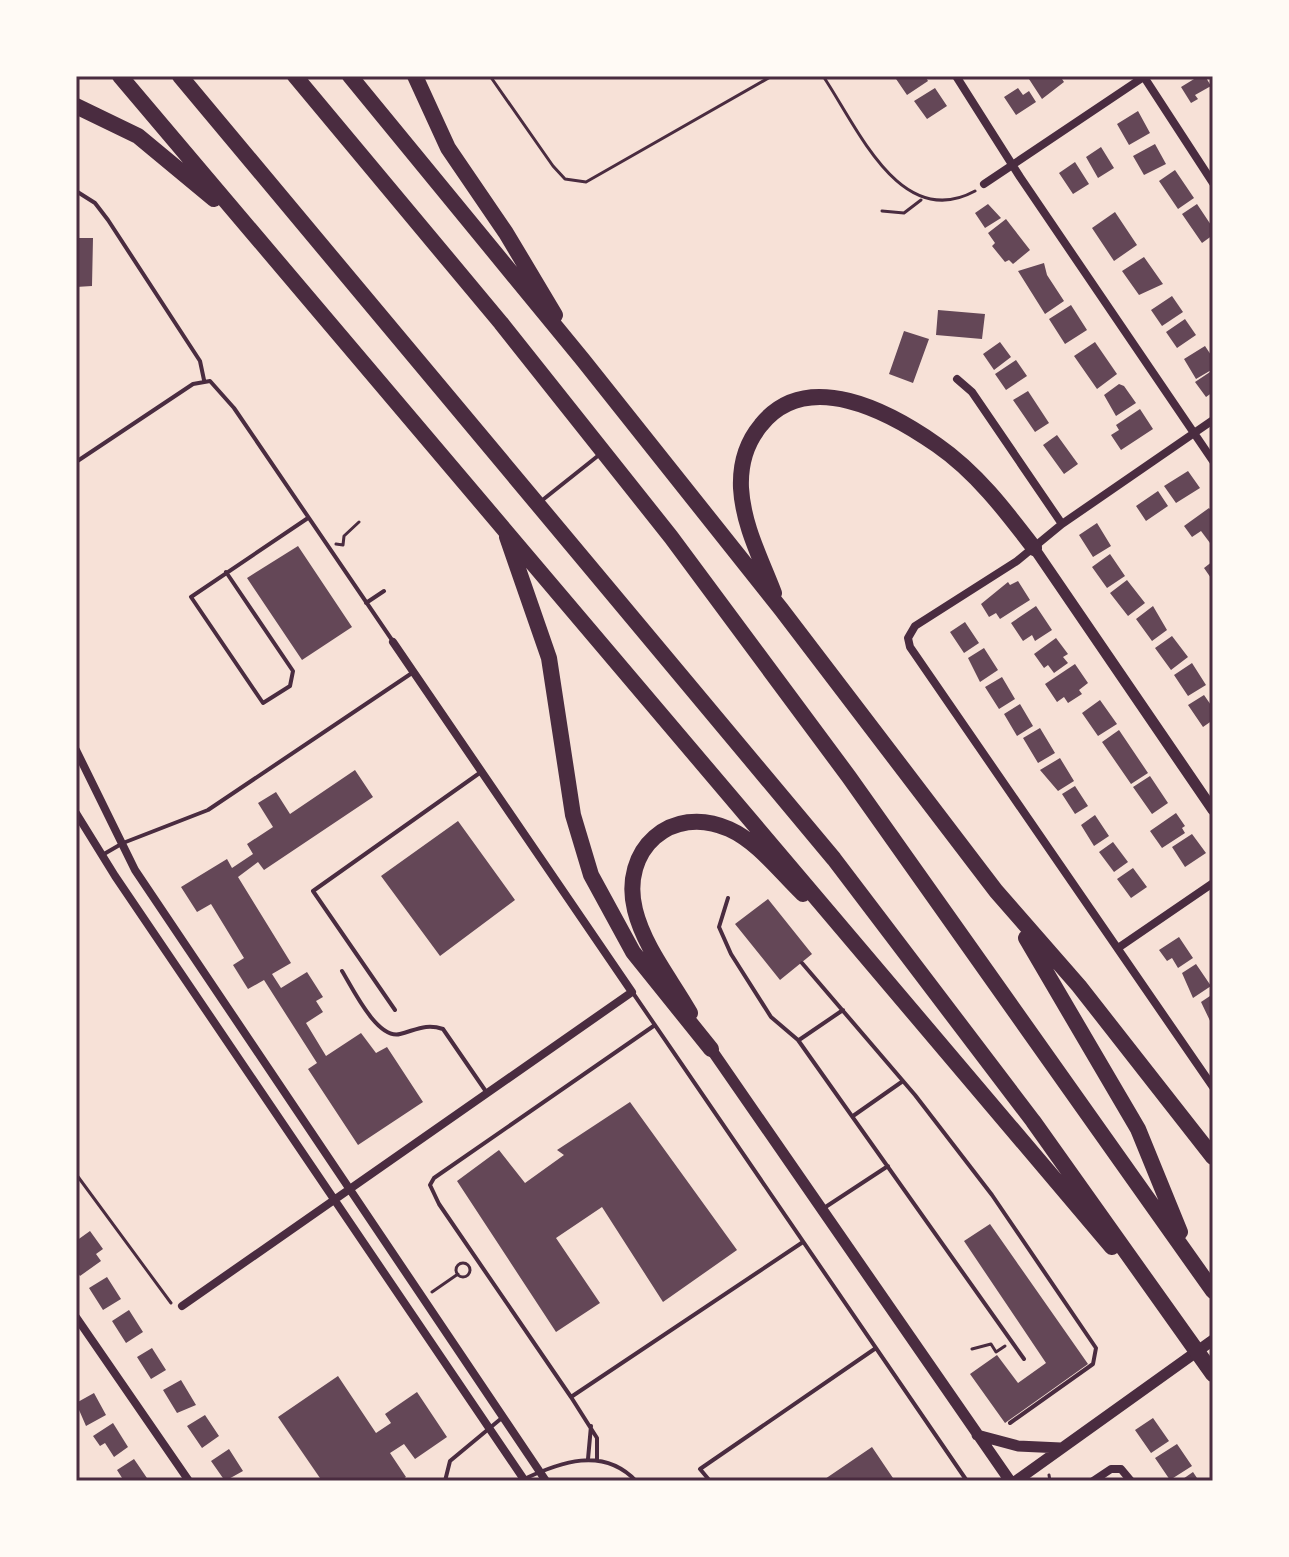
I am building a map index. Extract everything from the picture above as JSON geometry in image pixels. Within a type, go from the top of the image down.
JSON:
[{"type":"highway","points":[[120,76],[1180,1326]]},
{"type":"highway","points":[[180,76],[850,878],[1033,1121],[1213,1374]]},
{"type":"highway","points":[[295,76],[604,451],[813,729],[1213,1291]]},
{"type":"highway","points":[[350,76],[583,360],[781,609],[996,891],[1079,986],[1213,1157]]},
{"type":"highway","points":[[415,76],[448,148],[506,233],[583,360]]},
{"type":"highway","points":[[76,106],[123,126],[153,147],[255,234]]},
{"type":"highway","points":[[781,609],[747,522],[742,472],[749,444],[765,420],[783,406],[804,398],[829,397],[855,403],[938,445],[975,477],[1034,548]]},
{"type":"highway","points":[[504,527],[549,658],[573,815],[591,875],[612,919],[641,964],[711,1049]]},
{"type":"highway","points":[[711,1049],[649,944],[635,911],[632,887],[634,868],[643,848],[659,832],[675,824],[699,821],[737,834],[863,952]]},
{"type":"highway","points":[[996,891],[1055,983],[1138,1129],[1191,1259]]},
{"type":"street","points":[[956,76],[1012,165],[1213,461]]},
{"type":"street","points":[[983,186],[1144,76],[1213,183]]},
{"type":"street","points":[[957,379],[972,392],[1062,524]]},
{"type":"street","points":[[1213,420],[909,633],[910,647],[1213,1087]]},
{"type":"street","points":[[1034,548],[1213,810]]},
{"type":"street","points":[[182,1306],[632,992],[393,642]]},
{"type":"street","points":[[76,750],[135,870],[546,1481]]},
{"type":"street","points":[[76,813],[523,1480]]},
{"type":"street","points":[[1118,948],[1213,883]]},
{"type":"street","points":[[711,1049],[977,1435],[1013,1481],[1213,1340]]},
{"type":"street","points":[[76,1317],[189,1481]]},
{"type":"street","points":[[977,1435],[1018,1446],[1061,1448]]},
{"type":"street","points":[[1093,1481],[1118,1469],[1131,1481]]},
{"type":"lane","points":[[76,191],[103,213],[200,361],[204,380],[220,389],[393,642]]},
{"type":"lane","points":[[76,462],[193,384],[204,380]]},
{"type":"lane","points":[[538,504],[604,451]]},
{"type":"lane","points":[[226,572],[293,671],[290,686],[263,703],[191,597],[226,572],[308,518]]},
{"type":"lane","points":[[366,603],[384,591]]},
{"type":"lane","points":[[102,855],[123,843],[208,810],[412,673]]},
{"type":"lane","points":[[395,1010],[313,891],[481,772]]},
{"type":"lane","points":[[728,898],[719,927],[731,954],[771,1017],[798,1040],[1024,1359]]},
{"type":"lane","points":[[802,963],[903,1081],[992,1195],[1096,1348],[1093,1364],[1010,1423]]},
{"type":"lane","points":[[342,971],[373,1019],[389,1033],[400,1034],[427,1026],[443,1029],[487,1093]]},
{"type":"lane","points":[[632,992],[967,1481]]},
{"type":"lane","points":[[798,1040],[843,1010]]},
{"type":"lane","points":[[597,1459],[597,1438],[591,1425],[439,1204],[430,1185],[434,1178],[655,1025]]},
{"type":"lane","points":[[852,1116],[903,1081]]},
{"type":"lane","points":[[822,1209],[888,1166]]},
{"type":"lane","points":[[571,1397],[803,1242]]},
{"type":"lane","points":[[710,1481],[700,1469],[876,1348]]},
{"type":"lane","points":[[445,1481],[450,1461],[482,1438],[488,1427],[505,1416]]},
{"type":"lane","points":[[588,1459],[591,1425]]},
{"type":"lane","points":[[523,1480],[540,1472],[597,1459],[618,1467],[636,1481]]},
{"type":"path","points":[[490,76],[553,166],[565,179],[586,182],[772,76]]},
{"type":"path","points":[[823,76],[886,171],[905,189],[922,199],[948,202],[983,186]]},
{"type":"path","points":[[882,211],[904,213],[922,199]]},
{"type":"path","points":[[336,544],[343,545],[344,536],[359,522]]},
{"type":"path","points":[[76,1174],[162,1294],[174,1305],[182,1306]]},
{"type":"path","points":[[429,1294],[458,1274]]},
{"type":"path","points":[[972,1349],[991,1344],[996,1352],[1012,1341]]},
{"type":"path","points":[[1049,1475],[1050,1481]]},
{"type":"building","points":[[894,76],[925,76],[928,81],[907,95]]},
{"type":"building","points":[[1027,76],[1060,76],[1064,82],[1042,99]]},
{"type":"building","points":[[1199,76],[1205,76],[1211,86],[1195,95],[1198,99],[1191,103],[1181,87]]},
{"type":"building","points":[[935,88],[947,106],[927,119],[914,101]]},
{"type":"building","points":[[1018,88],[1023,95],[1029,91],[1036,102],[1016,115],[1004,97]]},
{"type":"building","points":[[1138,111],[1150,133],[1129,145],[1117,124]]},
{"type":"building","points":[[1155,144],[1166,164],[1144,175],[1133,156]]},
{"type":"building","points":[[1101,147],[1114,168],[1098,178],[1086,157]]},
{"type":"building","points":[[1075,162],[1089,184],[1073,194],[1059,173]]},
{"type":"building","points":[[1175,170],[1194,198],[1178,209],[1159,181]]},
{"type":"building","points":[[988,204],[1001,218],[985,228],[975,213]]},
{"type":"building","points":[[1197,204],[1213,228],[1213,235],[1202,243],[1182,214]]},
{"type":"building","points":[[1115,212],[1137,245],[1114,261],[1092,228]]},
{"type":"building","points":[[1006,219],[1030,250],[1013,264],[1009,260],[1005,262],[992,246],[995,243],[988,233]]},
{"type":"building","points":[[76,238],[93,238],[92,286],[76,287]]},
{"type":"building","points":[[1144,257],[1163,284],[1139,295],[1122,271]]},
{"type":"building","points":[[1044,263],[1047,275],[1064,301],[1045,314],[1018,271]]},
{"type":"building","points":[[1172,296],[1183,312],[1162,326],[1151,310]]},
{"type":"building","points":[[1071,305],[1087,330],[1065,344],[1049,319]]},
{"type":"building","points":[[938,310],[985,314],[982,339],[936,335]]},
{"type":"building","points":[[1185,319],[1196,335],[1177,348],[1166,332]]},
{"type":"building","points":[[904,331],[929,339],[913,383],[889,374]]},
{"type":"building","points":[[1000,342],[1011,357],[994,370],[983,354]]},
{"type":"building","points":[[1095,342],[1117,374],[1097,389],[1074,356]]},
{"type":"building","points":[[1205,346],[1213,358],[1213,369],[1196,379],[1184,359]]},
{"type":"building","points":[[1016,360],[1027,376],[1006,390],[995,374]]},
{"type":"building","points":[[1213,370],[1213,392],[1206,397],[1195,382]]},
{"type":"building","points":[[1119,384],[1136,403],[1116,416],[1104,395]]},
{"type":"building","points":[[1028,391],[1049,423],[1035,432],[1013,400]]},
{"type":"building","points":[[1140,409],[1153,429],[1121,450],[1111,435],[1119,430],[1116,425]]},
{"type":"building","points":[[1057,435],[1078,464],[1064,474],[1043,445]]},
{"type":"building","points":[[1188,471],[1200,488],[1176,503],[1164,486]]},
{"type":"building","points":[[1158,491],[1168,506],[1146,521],[1136,506]]},
{"type":"building","points":[[1209,508],[1213,513],[1213,547],[1201,531],[1192,537],[1184,526]]},
{"type":"building","points":[[1097,523],[1111,546],[1093,557],[1079,535]]},
{"type":"building","points":[[298,546],[352,627],[302,660],[247,578]]},
{"type":"building","points":[[1110,554],[1125,576],[1107,588],[1092,567]]},
{"type":"building","points":[[1213,561],[1213,581],[1204,568]]},
{"type":"building","points":[[1127,580],[1145,603],[1128,616],[1110,593]]},
{"type":"building","points":[[1018,581],[1030,600],[1000,619],[996,613],[989,617],[981,604],[1008,582],[1010,585]]},
{"type":"building","points":[[1036,606],[1052,630],[1035,641],[1032,635],[1023,641],[1011,623]]},
{"type":"building","points":[[1153,606],[1167,630],[1152,641],[1136,619]]},
{"type":"building","points":[[965,622],[979,643],[964,653],[950,632]]},
{"type":"building","points":[[1172,636],[1188,657],[1171,670],[1155,648]]},
{"type":"building","points":[[1056,638],[1068,654],[1063,657],[1068,663],[1054,673],[1048,665],[1044,668],[1034,654]]},
{"type":"building","points":[[984,648],[998,670],[980,682],[968,658]]},
{"type":"building","points":[[1192,663],[1206,685],[1188,696],[1174,675]]},
{"type":"building","points":[[1075,664],[1088,683],[1079,690],[1082,694],[1068,703],[1064,697],[1057,702],[1045,684]]},
{"type":"building","points":[[1002,677],[1015,699],[999,709],[985,687]]},
{"type":"building","points":[[1204,695],[1213,708],[1213,720],[1203,727],[1188,705]]},
{"type":"building","points":[[1100,700],[1117,724],[1098,736],[1082,713]]},
{"type":"building","points":[[1020,704],[1033,726],[1017,736],[1004,714]]},
{"type":"building","points":[[1040,728],[1055,753],[1038,763],[1023,738]]},
{"type":"building","points":[[1119,730],[1148,773],[1131,784],[1102,742]]},
{"type":"building","points":[[1060,758],[1074,781],[1058,791],[1040,770]]},
{"type":"building","points":[[355,770],[373,797],[264,870],[258,862],[238,877],[291,963],[272,974],[281,988],[307,972],[323,997],[316,1001],[323,1012],[306,1023],[326,1056],[361,1033],[376,1053],[387,1047],[423,1102],[358,1145],[308,1069],[317,1063],[264,980],[248,989],[233,965],[244,958],[211,904],[197,912],[181,887],[227,859],[232,868],[253,854],[247,844],[273,827],[258,803],[276,792],[290,814]]},
{"type":"building","points":[[1150,776],[1168,803],[1152,814],[1133,787]]},
{"type":"building","points":[[1075,786],[1088,806],[1075,814],[1062,794]]},
{"type":"building","points":[[1176,813],[1185,826],[1182,828],[1185,833],[1162,848],[1150,831]]},
{"type":"building","points":[[1095,815],[1109,836],[1094,846],[1081,825]]},
{"type":"building","points":[[458,821],[515,900],[440,956],[381,876]]},
{"type":"building","points":[[1192,834],[1206,853],[1185,867],[1172,847]]},
{"type":"building","points":[[1113,842],[1128,862],[1114,872],[1099,852]]},
{"type":"building","points":[[1133,868],[1147,887],[1131,898],[1117,879]]},
{"type":"building","points":[[768,899],[812,954],[780,980],[735,924]]},
{"type":"building","points":[[1179,937],[1193,958],[1178,968],[1172,958],[1167,961],[1159,950]]},
{"type":"building","points":[[1196,964],[1211,986],[1193,998],[1182,973]]},
{"type":"building","points":[[1213,994],[1213,1027],[1201,1002]]},
{"type":"building","points":[[630,1102],[737,1250],[663,1302],[602,1207],[556,1238],[600,1303],[556,1332],[457,1181],[499,1150],[525,1183],[564,1155],[557,1150]]},
{"type":"building","points":[[990,1224],[1088,1364],[1005,1423],[970,1374],[997,1355],[1018,1383],[1046,1363],[964,1241]]},
{"type":"building","points":[[90,1231],[103,1249],[96,1254],[101,1261],[80,1276],[76,1270],[76,1241]]},
{"type":"building","points":[[107,1277],[121,1299],[103,1310],[89,1288]]},
{"type":"building","points":[[129,1310],[143,1332],[126,1343],[112,1321]]},
{"type":"building","points":[[152,1348],[166,1370],[151,1379],[137,1357]]},
{"type":"building","points":[[338,1376],[376,1433],[391,1423],[385,1414],[417,1392],[447,1437],[415,1459],[404,1444],[390,1453],[406,1477],[400,1481],[322,1481],[278,1417]]},
{"type":"building","points":[[181,1380],[196,1405],[177,1413],[163,1390]]},
{"type":"building","points":[[94,1393],[106,1415],[86,1426],[76,1403]]},
{"type":"building","points":[[205,1415],[219,1436],[202,1448],[187,1426]]},
{"type":"building","points":[[1153,1418],[1169,1441],[1151,1453],[1135,1430]]},
{"type":"building","points":[[113,1423],[128,1447],[114,1457],[105,1443],[100,1446],[93,1436]]},
{"type":"building","points":[[1177,1444],[1192,1466],[1170,1480],[1155,1458]]},
{"type":"building","points":[[872,1447],[895,1481],[822,1481]]},
{"type":"building","points":[[229,1449],[243,1471],[225,1481],[211,1461]]},
{"type":"building","points":[[134,1459],[149,1481],[124,1481],[117,1470]]},
{"type":"building","points":[[1193,1472],[1199,1481],[1180,1481]]}]
